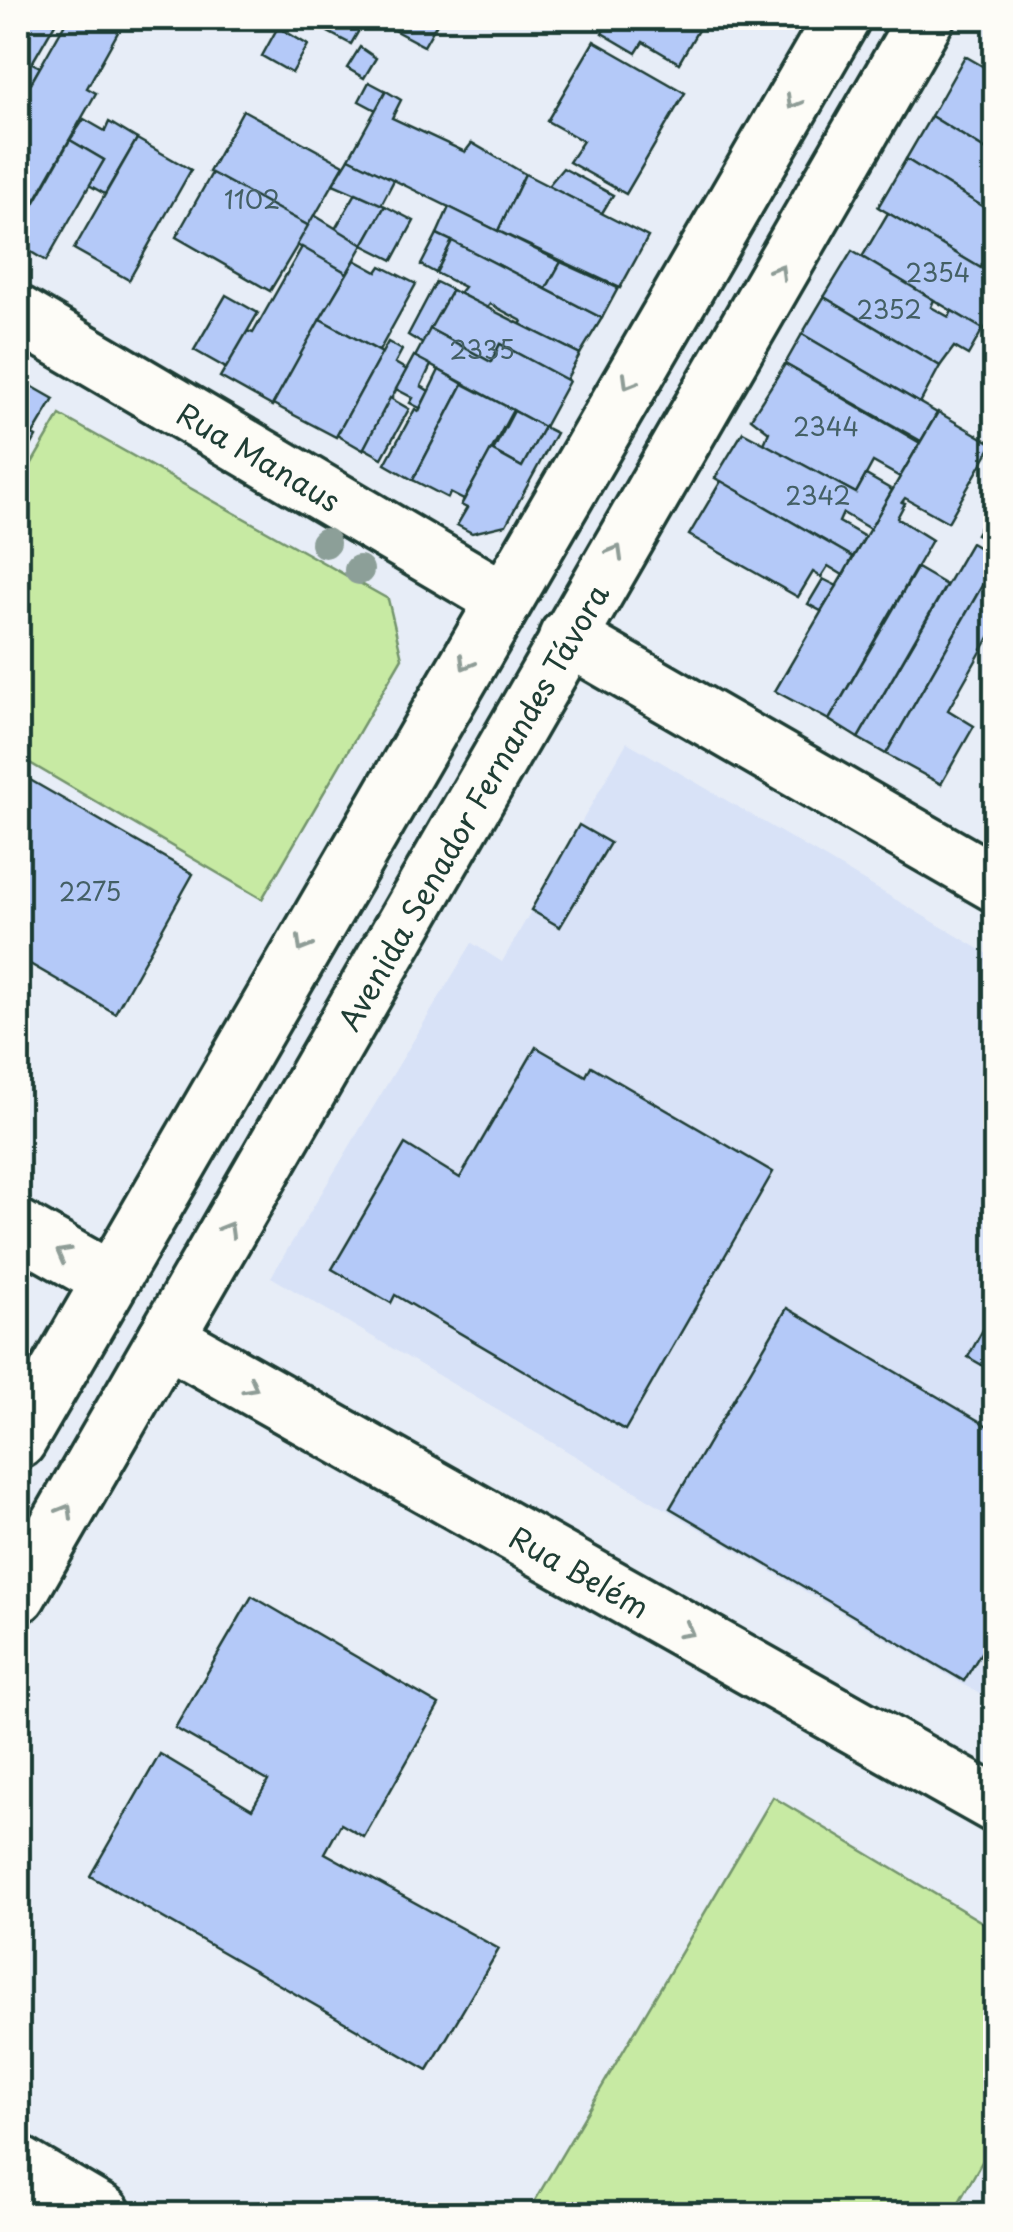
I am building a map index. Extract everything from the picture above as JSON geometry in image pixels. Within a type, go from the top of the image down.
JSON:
[{"type":"main road","points":[[18,1440],[842,18]]},
{"type":"main road","name":"Avenida Senador Fernandes Távora","points":[[18,1595],[926,18]]},
{"type":"main road","name":"Rua Manaus","points":[[18,314],[503,598]]},
{"type":"main road","points":[[567,637],[996,884]]},
{"type":"main road","points":[[18,1228],[110,1280]]},
{"type":"main road","name":"Rua Belém","points":[[166,1338],[996,1805]]},
{"type":"main road","points":[[18,2164],[103,2214]]},
{"type":"shaded area","points":[[627,742],[995,958],[995,1703],[271,1277],[472,943],[502,962]]},
{"type":"green space","points":[[60,415],[388,599],[402,658],[262,899],[18,756],[18,487]]},
{"type":"green space","points":[[773,1797],[995,1930],[995,2139],[952,2214],[527,2214]]},
{"type":"building","points":[[18,18],[58,18],[32,63],[40,67],[18,106]]},
{"type":"building","points":[[68,18],[113,18],[123,23],[87,88],[96,93],[18,230],[18,106]]},
{"type":"building","points":[[330,18],[365,20],[351,44],[328,32],[324,27]]},
{"type":"building","points":[[371,18],[440,18],[424,46]]},
{"type":"building","points":[[603,18],[705,18],[679,63],[643,42],[636,53],[602,33],[609,21]]},
{"type":"building","points":[[278,27],[308,45],[292,73],[262,56]]},
{"type":"building","points":[[594,41],[685,93],[626,194],[569,162],[583,141],[547,121]]},
{"type":"building","points":[[360,47],[376,58],[364,78],[347,68]]},
{"type":"building","points":[[965,56],[996,74],[996,156],[931,116]]},
{"type":"building","points":[[369,82],[386,91],[376,110],[359,101]]},
{"type":"building","points":[[386,91],[401,100],[392,118],[465,152],[472,143],[525,174],[498,231],[349,158]]},
{"type":"building","points":[[243,110],[344,165],[309,226],[209,172]]},
{"type":"building","points":[[931,116],[996,156],[996,215],[906,159]]},
{"type":"building","points":[[84,119],[105,131],[109,122],[137,139],[105,194],[89,185],[104,160],[70,140]]},
{"type":"building","points":[[137,139],[191,170],[129,280],[74,249]]},
{"type":"building","points":[[70,140],[104,160],[46,261],[18,244],[18,232]]},
{"type":"building","points":[[349,158],[394,180],[381,205],[333,184]]},
{"type":"building","points":[[906,159],[996,215],[996,253],[986,258],[980,268],[878,207]]},
{"type":"building","points":[[563,168],[613,195],[602,213],[548,186]]},
{"type":"building","points":[[212,173],[309,226],[270,291],[176,237]]},
{"type":"building","points":[[525,174],[648,237],[620,288],[498,231]]},
{"type":"building","points":[[356,193],[385,206],[363,245],[335,229]]},
{"type":"building","points":[[385,206],[414,221],[393,260],[363,245]]},
{"type":"building","points":[[449,207],[561,262],[546,289],[437,234]]},
{"type":"building","points":[[888,213],[996,277],[996,310],[984,330],[862,257]]},
{"type":"building","points":[[314,215],[363,245],[347,273],[297,245]]},
{"type":"building","points":[[437,234],[452,241],[436,273],[421,265]]},
{"type":"building","points":[[452,241],[602,318],[580,354],[520,325],[522,321],[490,304],[487,308],[459,293],[464,287],[436,273]]},
{"type":"building","points":[[302,247],[347,273],[272,406],[220,377],[247,331],[253,333]]},
{"type":"building","points":[[852,251],[934,300],[931,307],[949,317],[952,311],[983,329],[968,355],[954,347],[940,366],[824,297]]},
{"type":"building","points":[[355,260],[377,272],[381,266],[416,284],[379,351],[320,319]]},
{"type":"building","points":[[561,262],[618,288],[602,318],[546,289]]},
{"type":"building","points":[[436,282],[452,290],[423,344],[408,335]]},
{"type":"building","points":[[452,290],[580,354],[566,380],[500,344],[491,362],[430,329]]},
{"type":"building","points":[[226,295],[258,313],[226,368],[194,350]]},
{"type":"building","points":[[824,297],[940,366],[920,403],[802,334]]},
{"type":"building","points":[[320,319],[382,353],[336,437],[273,404]]},
{"type":"building","points":[[430,329],[491,362],[500,344],[569,381],[544,427],[415,357]]},
{"type":"building","points":[[802,334],[937,413],[921,441],[785,364]]},
{"type":"building","points":[[388,342],[402,350],[395,363],[407,370],[363,450],[337,435]]},
{"type":"building","points":[[414,356],[431,365],[421,386],[429,391],[420,408],[410,403],[413,398],[396,389]]},
{"type":"building","points":[[785,364],[920,443],[900,477],[873,462],[856,493],[764,444],[769,432],[751,418]]},
{"type":"building","points":[[439,370],[463,384],[413,480],[385,464],[415,409],[419,411]]},
{"type":"building","points":[[26,383],[54,399],[32,436],[18,427],[18,397]]},
{"type":"building","points":[[463,384],[513,410],[464,500],[450,493],[448,498],[413,480]]},
{"type":"building","points":[[390,398],[409,409],[382,458],[364,448]]},
{"type":"building","points":[[514,411],[544,427],[522,467],[493,451]]},
{"type":"building","points":[[938,412],[993,444],[948,522],[905,498],[902,502],[905,503],[897,518],[932,540],[829,720],[775,691]]},
{"type":"building","points":[[18,427],[36,437],[18,470]]},
{"type":"building","points":[[544,427],[556,433],[506,525],[472,533],[457,525],[467,508],[461,505],[491,450],[522,467]]},
{"type":"building","points":[[743,432],[856,493],[866,475],[892,490],[870,529],[843,513],[839,522],[865,537],[853,557],[715,478]]},
{"type":"building","points":[[721,481],[853,557],[843,575],[828,566],[821,577],[813,572],[798,597],[689,535]]},
{"type":"building","points":[[996,499],[996,544],[976,534]]},
{"type":"building","points":[[971,543],[996,561],[886,754],[858,738]]},
{"type":"building","points":[[917,568],[946,585],[858,738],[829,720]]},
{"type":"building","points":[[990,572],[996,574],[996,625],[948,710],[974,726],[941,784],[886,754]]},
{"type":"building","points":[[823,579],[837,586],[821,611],[808,604]]},
{"type":"building","points":[[18,773],[193,874],[115,1013],[18,957]]},
{"type":"building","points":[[579,825],[610,843],[560,927],[531,910]]},
{"type":"building","points":[[536,1047],[586,1076],[591,1066],[773,1172],[625,1430],[395,1295],[391,1303],[332,1269],[405,1144],[460,1178]]},
{"type":"building","points":[[996,1275],[996,1373],[968,1357],[986,1324]]},
{"type":"building","points":[[787,1308],[996,1431],[996,1628],[964,1681],[670,1508]]},
{"type":"building","points":[[252,1596],[439,1705],[364,1837],[341,1824],[325,1853],[499,1949],[428,2070],[90,1876],[160,1754],[252,1809],[268,1781],[175,1728]]}]
